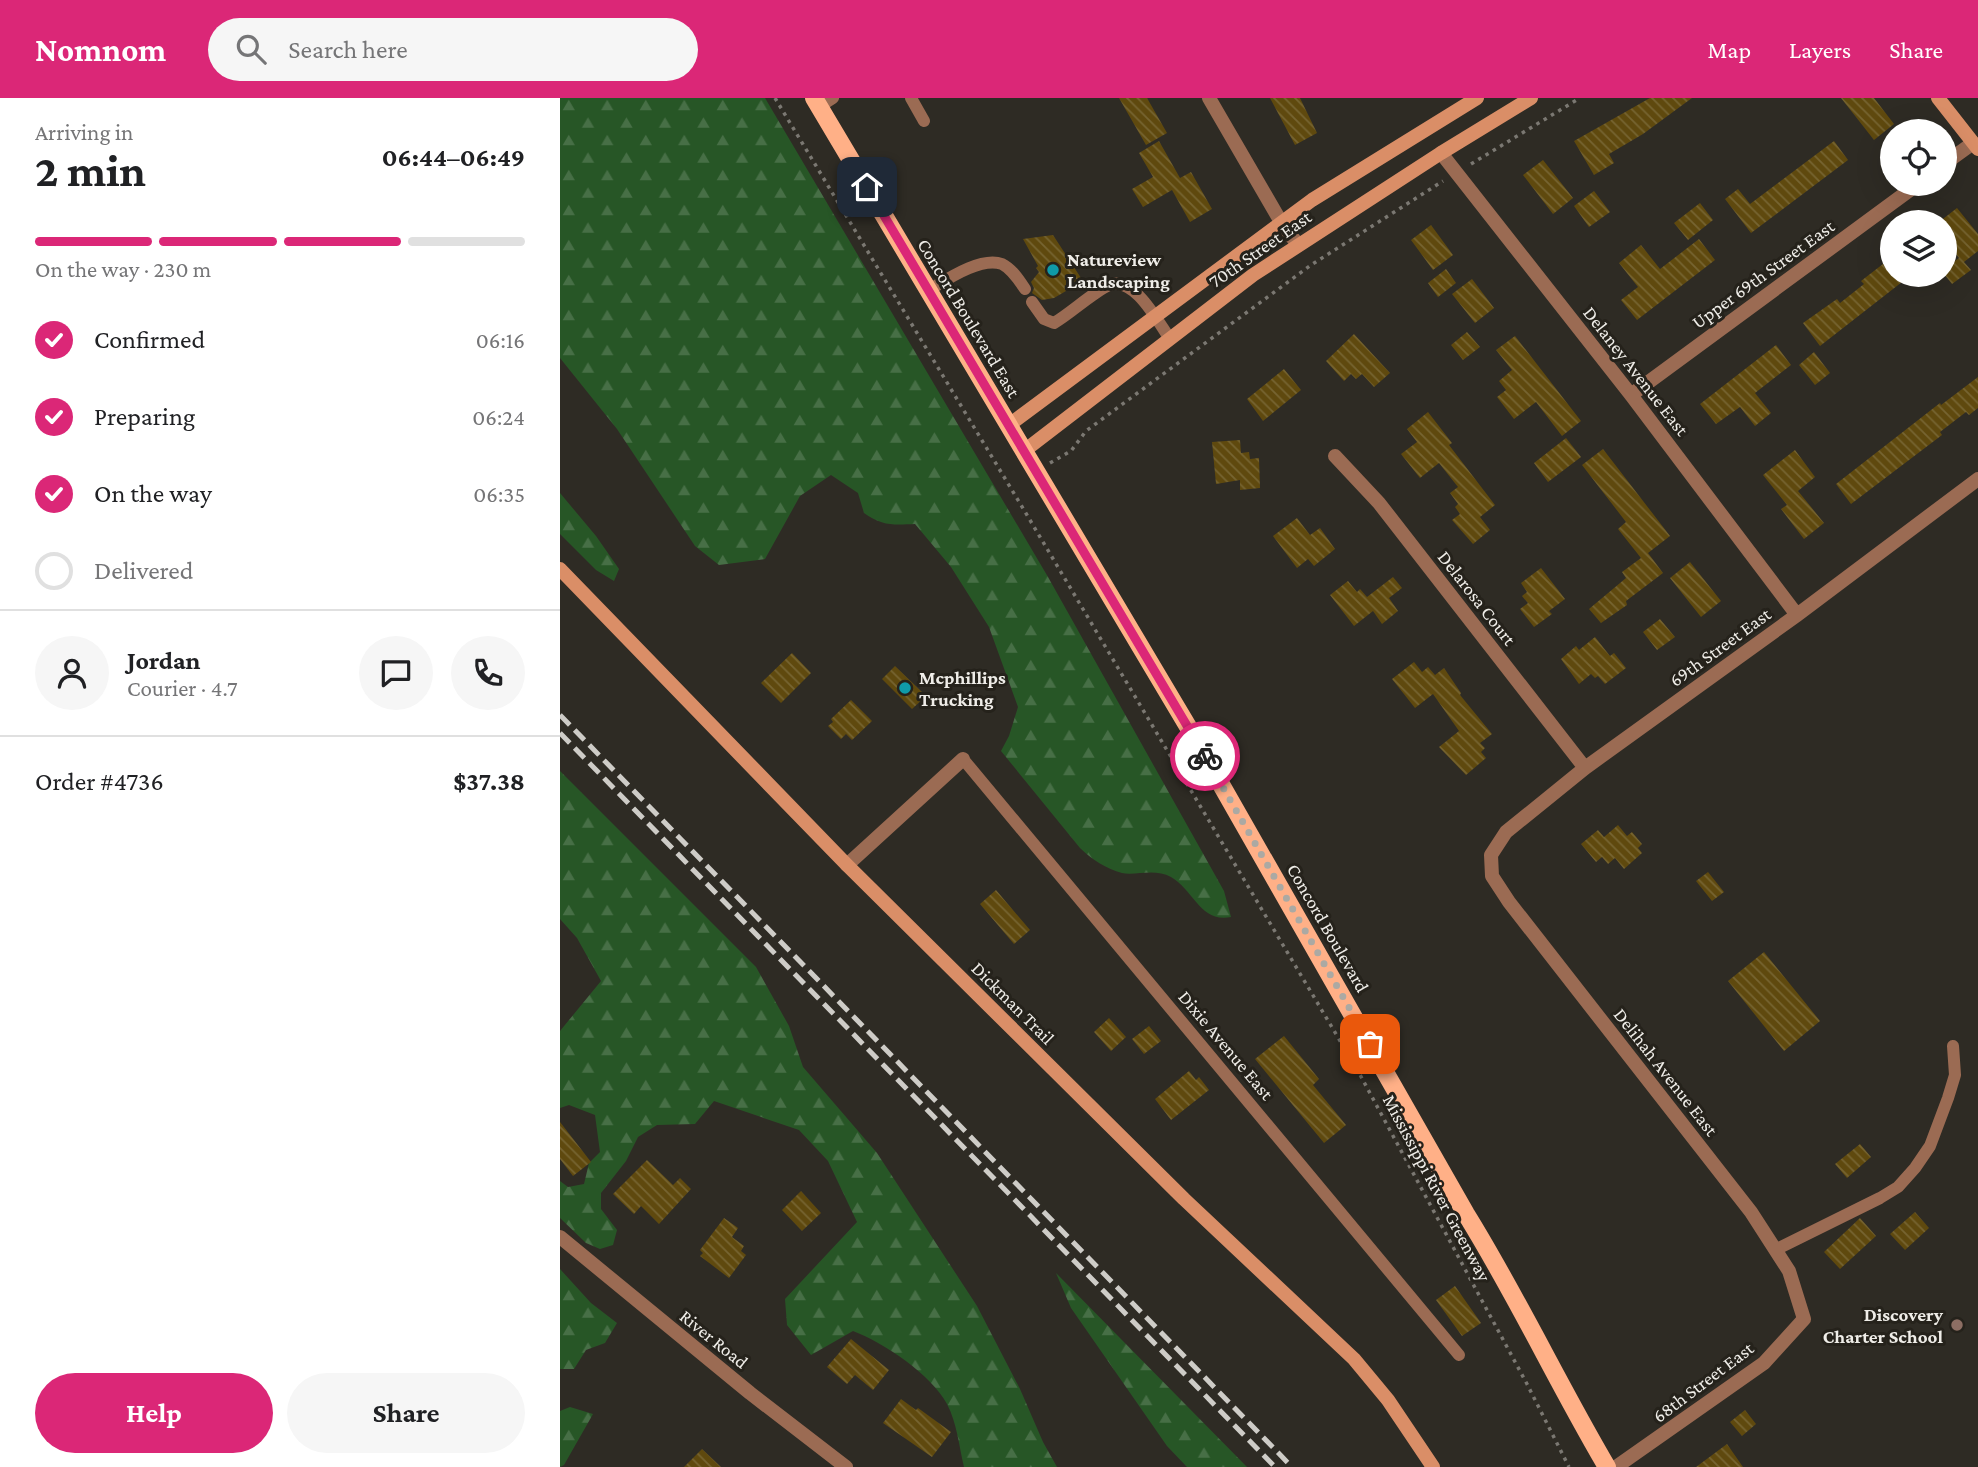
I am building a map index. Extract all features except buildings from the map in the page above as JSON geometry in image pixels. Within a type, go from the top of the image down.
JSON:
[{"type":"main road","name":"Concord Boulevard East","points":[[822,101],[1024,451]]},
{"type":"main road","name":"Concord Boulevard","points":[[1024,451],[1190,730],[1496,1262],[1607,1467]]},
{"type":"street","points":[[1209,98],[1281,222],[1298,245]]},
{"type":"street","name":"70th Street East","points":[[1009,425],[1312,200],[1476,98]]},
{"type":"street","name":"70th Street East","points":[[1024,451],[1253,275],[1531,98]]},
{"type":"street","points":[[1938,98],[1976,146],[1957,157]]},
{"type":"street","name":"Delaney Avenue East","points":[[1441,153],[1631,395],[1797,615]]},
{"type":"street","name":"Upper 69th Street East","points":[[1631,395],[1902,196]]},
{"type":"street","name":"Delarosa Court","points":[[1335,456],[1378,503],[1585,768]]},
{"type":"street","name":"69th Street East","points":[[1491,855],[1506,832],[1585,768],[1797,615],[1978,479]]},
{"type":"street","name":"Dickman Trail","points":[[560,569],[847,866],[1184,1199],[1354,1359],[1388,1400],[1433,1467]]},
{"type":"street","points":[[847,866],[963,759]]},
{"type":"street","name":"Delihah Avenue East","points":[[1491,855],[1492,876],[1509,902],[1751,1212],[1789,1272],[1804,1319]]},
{"type":"street","name":"River Road","points":[[560,1237],[750,1393],[846,1467]]},
{"type":"street","name":"68th Street East","points":[[1616,1467],[1764,1363],[1804,1319]]},
{"type":"lane","points":[[911,98],[924,121]]},
{"type":"lane","points":[[929,290],[959,273],[989,262],[1002,264],[1017,276],[1025,289]]},
{"type":"lane","points":[[1032,302],[1044,319],[1054,323],[1110,285],[1124,284],[1135,291],[1170,339]]},
{"type":"lane","name":"Dixie Avenue East","points":[[963,759],[1459,1355]]},
{"type":"lane","points":[[1776,1251],[1898,1187],[1915,1168],[1930,1146],[1948,1098],[1955,1075],[1953,1046]]},
{"type":"path","name":"Mississippi River Greenway","points":[[775,98],[1358,1071],[1569,1467]]},
{"type":"path","points":[[1011,488],[1036,470],[1071,451],[1086,431],[1311,265],[1580,98]]},
{"type":"green space","points":[[560,98],[765,98],[1048,577],[1224,891],[1231,917],[1220,918],[1204,910],[1179,883],[1165,874],[1122,873],[1094,860],[1080,848],[1001,751],[1018,707],[989,627],[951,567],[915,524],[888,524],[870,517],[864,513],[858,493],[831,475],[800,496],[765,559],[719,565],[695,546],[617,429],[560,358]]},
{"type":"green space","points":[[560,493],[619,569],[614,581],[596,570],[560,534]]},
{"type":"green space","points":[[560,771],[756,967],[789,1026],[803,1067],[877,1153],[977,1306],[1057,1467],[964,1467],[947,1404],[930,1382],[906,1361],[879,1343],[853,1331],[811,1355],[787,1325],[785,1299],[857,1222],[828,1161],[799,1130],[714,1101],[695,1124],[657,1125],[638,1137],[626,1161],[601,1193],[601,1209],[617,1230],[613,1245],[600,1249],[586,1243],[560,1218],[560,1181],[568,1187],[584,1184],[589,1163],[600,1152],[595,1115],[569,1105],[560,1108],[560,1031],[601,981],[577,938],[560,919]]},
{"type":"green space","points":[[560,1269],[591,1303],[617,1323],[605,1343],[586,1350],[574,1369],[560,1369]]},
{"type":"green space","points":[[1056,1273],[1247,1467],[1187,1467],[1167,1446],[1071,1308]]},
{"type":"green space","points":[[570,1407],[593,1414],[564,1465],[560,1467],[560,1411]]},
{"type":"railway","points":[[560,715],[1292,1467]]},
{"type":"railway","points":[[560,733],[1275,1467]]},
{"type":"way so far","points":[[1205,756],[1370,1044]]},
{"type":"place","name":"Natureview Landscaping","points":[[1053,270]]},
{"type":"place","name":"Mcphillips Trucking","points":[[905,688]]},
{"type":"place","name":"Discovery Charter School","points":[[1957,1325]]},
{"type":"route","points":[[867,187],[1205,756]]}]
